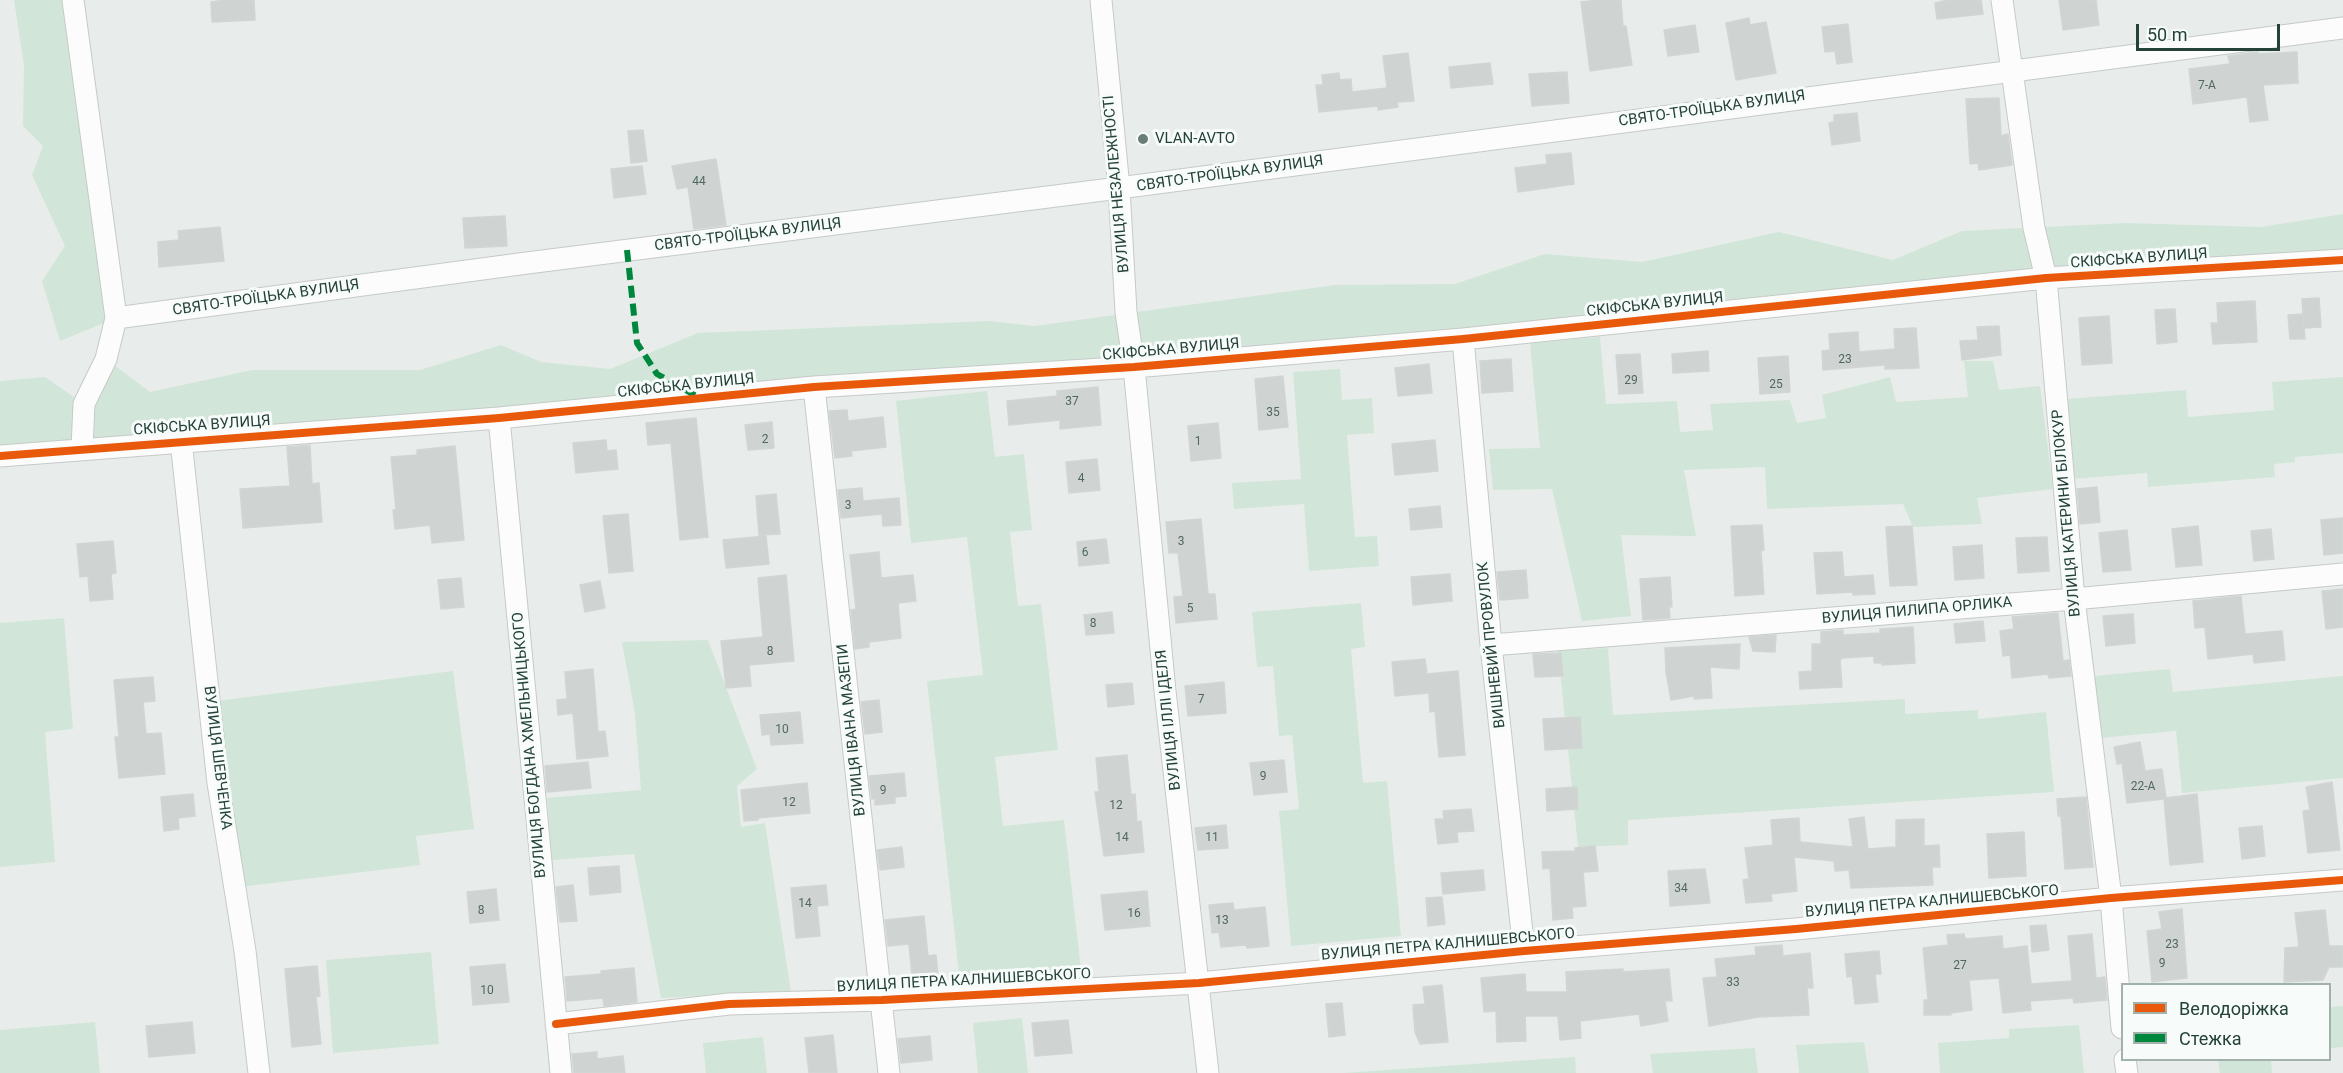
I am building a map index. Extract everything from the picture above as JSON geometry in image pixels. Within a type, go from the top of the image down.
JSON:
[{"type":"street","points":[[73,0],[116,318],[106,359],[84,404],[82,448]]},
{"type":"street","name":"ВУЛИЦЯ НЕЗАЛЕЖНОСТІ","points":[[1101,0],[1119,188],[1126,312],[1134,367]]},
{"type":"street","name":"ВУЛИЦЯ КАТЕРИНИ БІЛОКУР","points":[[2002,0],[2034,228],[2046,278],[2074,599],[2111,898],[2121,1016]]},
{"type":"street","name":"СВЯТО-ТРОЇЦЬКА ВУЛИЦЯ","points":[[116,318],[527,262],[1119,188],[2343,28]]},
{"type":"street","name":"СКІФСЬКА ВУЛИЦЯ","points":[[0,456],[500,418],[814,387],[1134,367],[1463,339],[2046,278],[2343,260]]},
{"type":"street","name":"ВИШНЕВИЙ ПРОВУЛОК","points":[[1463,339],[1491,645],[1524,951]]},
{"type":"street","name":"ВУЛИЦЯ ІЛЛІ ІДЕЛЯ","points":[[1134,367],[1165,692],[1208,1073]]},
{"type":"street","name":"ВУЛИЦЯ ІВАНА МАЗЕПИ","points":[[814,387],[889,1073]]},
{"type":"street","name":"ВУЛИЦЯ БОГДАНА ХМЕЛЬНИЦЬКОГО","points":[[500,418],[561,1073]]},
{"type":"street","name":"ВУЛИЦЯ ШЕВЧЕНКА","points":[[181,441],[218,783],[245,951],[259,1073]]},
{"type":"street","name":"ВУЛИЦЯ ПИЛИПА ОРЛИКА","points":[[1491,645],[2074,599],[2343,574]]},
{"type":"street","name":"ВУЛИЦЯ ПЕТРА КАЛНИШЕВСЬКОГО","points":[[556,1024],[729,1004],[882,1000],[1198,983],[2111,898],[2343,880]]},
{"type":"green space","points":[[14,0],[73,0],[116,318],[60,341],[42,281],[65,246],[32,175],[43,146],[23,126],[24,65]]},
{"type":"green space","points":[[2343,214],[2343,260],[0,455],[0,381],[45,377],[84,404],[106,359],[150,392],[252,370],[420,370],[501,345],[541,362],[610,369],[698,333],[989,321],[1034,326],[1335,285],[1455,284],[1545,254],[1642,262],[1779,232],[1893,260],[1962,231],[2126,223],[2261,227]]},
{"type":"green space","points":[[1600,337],[1606,404],[1677,401],[1680,432],[1713,430],[1710,404],[1790,400],[1797,423],[1826,418],[1822,395],[1890,377],[1896,402],[1968,397],[1964,361],[1993,361],[1999,390],[2040,386],[2053,489],[1977,498],[1982,524],[1913,527],[1903,504],[1767,509],[1765,467],[1684,470],[1696,536],[1621,535],[1631,616],[1582,621],[1552,489],[1493,490],[1489,449],[1540,448],[1530,343]]},
{"type":"green space","points":[[1340,369],[1342,400],[1372,398],[1374,433],[1347,435],[1355,537],[1377,536],[1379,566],[1309,571],[1304,504],[1234,509],[1232,483],[1301,479],[1293,372]]},
{"type":"green space","points":[[2343,377],[2343,453],[2295,457],[2295,462],[2274,464],[2275,477],[2148,487],[2147,473],[2059,480],[2053,400],[2186,390],[2188,417],[2274,410],[2272,382]]},
{"type":"green space","points":[[987,391],[995,457],[1024,454],[1032,530],[1010,532],[1018,606],[1041,604],[1058,750],[995,757],[1003,826],[1064,820],[1081,970],[960,983],[927,681],[983,675],[967,537],[911,543],[896,401]]},
{"type":"green space","points":[[1361,603],[1365,647],[1351,649],[1363,783],[1387,781],[1401,936],[1291,946],[1279,811],[1299,809],[1292,735],[1279,736],[1273,666],[1257,667],[1252,612]]},
{"type":"green space","points":[[64,618],[73,729],[45,732],[55,862],[0,867],[0,623]]},
{"type":"green space","points":[[708,640],[757,769],[737,786],[741,827],[765,823],[791,992],[661,998],[634,854],[552,860],[547,798],[641,790],[635,714],[622,642]]},
{"type":"green space","points":[[1608,648],[1613,715],[1905,699],[1905,714],[1978,710],[1978,719],[2046,712],[2054,792],[1628,820],[1628,845],[1578,847],[1558,651]]},
{"type":"green space","points":[[2170,669],[2173,692],[2343,676],[2343,778],[2182,793],[2176,731],[2089,739],[2083,677]]},
{"type":"green space","points":[[453,671],[474,829],[416,836],[420,865],[240,887],[216,701]]},
{"type":"green space","points":[[431,952],[439,1044],[333,1053],[326,960]]},
{"type":"green space","points":[[2343,1006],[2343,1047],[2331,1048],[2331,1007]]},
{"type":"green space","points":[[1022,1018],[1028,1073],[978,1073],[973,1023]]},
{"type":"green space","points":[[95,1022],[100,1073],[0,1073],[0,1030]]},
{"type":"green space","points":[[2079,1025],[2084,1073],[1940,1073],[1938,1043],[2009,1038],[2009,1029]]},
{"type":"green space","points":[[763,1037],[767,1073],[706,1073],[703,1043]]},
{"type":"green space","points":[[1864,1042],[1869,1073],[1799,1073],[1796,1045]]},
{"type":"green space","points":[[1755,1048],[1758,1073],[1653,1073],[1650,1054]]},
{"type":"green space","points":[[1574,1057],[1576,1073],[1343,1073]]},
{"type":"green space","points":[[2218,1061],[2271,1061],[2272,1073],[2220,1073]]},
{"type":"building","points":[[254,0],[255,20],[212,22],[211,2]]},
{"type":"building","points":[[1621,0],[1623,26],[1626,26],[1632,65],[1590,71],[1581,2]]},
{"type":"building","points":[[1948,0],[1981,0],[1983,14],[1937,19],[1935,3]]},
{"type":"building","points":[[2059,0],[2096,0],[2099,25],[2063,30]]},
{"type":"building","points":[[1749,18],[1750,25],[1766,22],[1776,73],[1736,80],[1726,23]]},
{"type":"building","points":[[1848,24],[1852,62],[1837,64],[1835,51],[1825,52],[1822,27]]},
{"type":"building","points":[[1695,25],[1699,52],[1668,56],[1664,30]]},
{"type":"building","points":[[2258,52],[2258,54],[2297,52],[2298,83],[2263,85],[2268,120],[2250,122],[2247,97],[2193,104],[2189,69],[2230,64],[2228,56]]},
{"type":"building","points":[[1408,53],[1414,101],[1397,102],[1398,107],[1378,110],[1378,106],[1319,112],[1316,85],[1323,85],[1322,75],[1339,73],[1340,80],[1351,79],[1352,92],[1387,88],[1383,56]]},
{"type":"building","points":[[1490,63],[1493,84],[1451,88],[1449,67]]},
{"type":"building","points":[[1567,72],[1569,103],[1532,106],[1529,74]]},
{"type":"building","points":[[1999,98],[2001,136],[2008,134],[2012,165],[1979,170],[1978,163],[1970,164],[1966,99]]},
{"type":"building","points":[[1857,113],[1860,141],[1832,145],[1829,123],[1834,122],[1834,115]]},
{"type":"building","points":[[643,130],[647,161],[631,163],[628,131]]},
{"type":"building","points":[[1571,153],[1574,184],[1518,192],[1515,168],[1547,164],[1546,155]]},
{"type":"building","points":[[716,159],[726,225],[694,229],[688,187],[677,189],[672,166]]},
{"type":"building","points":[[642,166],[646,194],[614,198],[611,169]]},
{"type":"building","points":[[505,216],[507,246],[465,248],[463,218]]},
{"type":"building","points":[[220,227],[224,261],[159,267],[158,242],[179,240],[178,231]]},
{"type":"building","points":[[2319,298],[2321,327],[2304,328],[2302,299]]},
{"type":"building","points":[[2255,301],[2257,342],[2213,344],[2211,323],[2218,323],[2217,303]]},
{"type":"building","points":[[2175,309],[2177,342],[2157,344],[2155,310]]},
{"type":"building","points":[[2303,314],[2305,339],[2290,339],[2288,315]]},
{"type":"building","points":[[2109,316],[2112,363],[2082,365],[2079,318]]},
{"type":"building","points":[[1999,326],[2001,355],[1962,360],[1960,341],[1978,340],[1977,327]]},
{"type":"building","points":[[1916,328],[1919,368],[1885,369],[1885,365],[1823,370],[1822,351],[1830,350],[1829,334],[1858,332],[1859,352],[1895,349],[1894,329]]},
{"type":"building","points":[[1708,351],[1709,371],[1673,373],[1672,354]]},
{"type":"building","points":[[1640,354],[1643,393],[1619,394],[1616,355]]},
{"type":"building","points":[[1788,356],[1790,392],[1760,394],[1758,358]]},
{"type":"building","points":[[1511,359],[1513,391],[1482,393],[1480,361]]},
{"type":"building","points":[[1429,364],[1432,393],[1398,396],[1395,368]]},
{"type":"building","points":[[1283,376],[1288,427],[1259,430],[1255,379]]},
{"type":"building","points":[[1098,387],[1101,425],[1060,429],[1060,420],[1009,425],[1007,401],[1057,396],[1057,391]]},
{"type":"building","points":[[847,410],[848,421],[883,417],[886,447],[851,451],[852,456],[835,458],[829,411]]},
{"type":"building","points":[[696,418],[708,537],[680,540],[671,443],[648,445],[646,423]]},
{"type":"building","points":[[772,422],[774,448],[748,450],[745,425]]},
{"type":"building","points":[[1218,423],[1221,458],[1191,461],[1188,426]]},
{"type":"building","points":[[606,440],[607,451],[616,450],[618,469],[576,473],[573,443]]},
{"type":"building","points":[[1435,440],[1438,471],[1395,475],[1392,444]]},
{"type":"building","points":[[310,445],[312,484],[319,483],[322,522],[243,528],[240,489],[290,486],[287,447]]},
{"type":"building","points":[[455,446],[464,540],[432,543],[430,525],[395,529],[393,510],[396,510],[391,457],[417,455],[417,450]]},
{"type":"building","points":[[1097,459],[1100,490],[1069,493],[1066,462]]},
{"type":"building","points":[[2097,487],[2100,522],[2080,524],[2077,489]]},
{"type":"building","points":[[862,488],[863,501],[899,498],[901,525],[883,526],[882,514],[841,518],[838,490]]},
{"type":"building","points":[[776,494],[780,534],[759,535],[756,496]]},
{"type":"building","points":[[1440,506],[1442,527],[1411,530],[1409,509]]},
{"type":"building","points":[[628,514],[633,571],[609,573],[603,516]]},
{"type":"building","points":[[2343,518],[2343,553],[2324,555],[2321,520]]},
{"type":"building","points":[[1201,519],[1208,594],[1215,594],[1217,619],[1176,623],[1174,597],[1183,596],[1178,553],[1169,553],[1166,522]]},
{"type":"building","points":[[1762,525],[1764,594],[1735,596],[1731,526]]},
{"type":"building","points":[[1912,526],[1917,585],[1890,586],[1886,527]]},
{"type":"building","points":[[2198,526],[2202,565],[2176,567],[2172,529]]},
{"type":"building","points":[[2271,529],[2274,559],[2254,561],[2251,531]]},
{"type":"building","points":[[2127,530],[2131,570],[2103,572],[2099,533]]},
{"type":"building","points":[[766,536],[769,564],[726,568],[723,540]]},
{"type":"building","points":[[2047,537],[2049,571],[2018,573],[2016,538]]},
{"type":"building","points":[[1106,539],[1109,563],[1079,566],[1077,542]]},
{"type":"building","points":[[113,541],[116,573],[111,574],[113,599],[90,601],[88,576],[80,577],[77,544]]},
{"type":"building","points":[[1982,545],[1984,578],[1955,580],[1953,547]]},
{"type":"building","points":[[879,552],[881,578],[913,575],[916,601],[898,603],[901,638],[869,642],[869,647],[855,649],[851,610],[856,609],[850,555]]},
{"type":"building","points":[[1842,552],[1844,577],[1873,575],[1875,594],[1853,595],[1853,592],[1817,594],[1814,553]]},
{"type":"building","points":[[1526,570],[1528,598],[1500,600],[1497,572]]},
{"type":"building","points":[[1450,574],[1452,601],[1413,605],[1411,577]]},
{"type":"building","points":[[786,575],[794,661],[749,665],[751,686],[726,688],[721,641],[763,637],[758,578]]},
{"type":"building","points":[[1670,577],[1672,607],[1669,607],[1670,618],[1643,620],[1640,579]]},
{"type":"building","points":[[461,578],[464,607],[441,609],[438,580]]},
{"type":"building","points":[[600,581],[605,608],[585,612],[580,585]]},
{"type":"building","points":[[2343,589],[2343,627],[2326,629],[2322,591]]},
{"type":"building","points":[[2241,596],[2245,634],[2282,631],[2285,660],[2254,663],[2253,654],[2208,659],[2205,627],[2195,628],[2193,601]]},
{"type":"building","points":[[1112,612],[1114,633],[1086,635],[1084,615]]},
{"type":"building","points":[[2058,613],[2063,661],[2069,660],[2071,676],[2049,678],[2048,674],[2012,678],[2010,655],[2003,656],[2000,631],[2014,629],[2012,617]]},
{"type":"building","points":[[2133,614],[2135,643],[2106,646],[2103,616]]},
{"type":"building","points":[[1983,621],[1985,641],[1956,643],[1954,624]]},
{"type":"building","points":[[1913,627],[1915,663],[1882,665],[1882,663],[1874,663],[1874,656],[1843,658],[1840,660],[1842,687],[1800,689],[1799,672],[1812,671],[1812,644],[1821,644],[1821,632],[1843,630],[1843,635],[1880,633],[1880,629]]},
{"type":"building","points":[[1776,635],[1775,652],[1753,651],[1749,637]]},
{"type":"building","points":[[1740,644],[1739,669],[1710,667],[1712,698],[1694,699],[1694,696],[1671,700],[1665,648]]},
{"type":"building","points":[[1561,653],[1563,676],[1535,677],[1533,654]]},
{"type":"building","points":[[1425,659],[1427,674],[1458,671],[1465,755],[1439,757],[1435,711],[1430,712],[1429,693],[1395,696],[1392,662]]},
{"type":"building","points":[[593,669],[598,732],[605,731],[608,756],[577,759],[573,713],[558,715],[557,700],[567,699],[565,672]]},
{"type":"building","points":[[153,677],[155,701],[143,702],[146,734],[161,733],[165,774],[119,778],[115,737],[119,737],[114,680]]},
{"type":"building","points":[[1224,682],[1226,713],[1188,716],[1185,686]]},
{"type":"building","points":[[1132,683],[1134,704],[1108,707],[1106,685]]},
{"type":"building","points":[[879,700],[882,732],[865,734],[861,702]]},
{"type":"building","points":[[800,712],[803,743],[771,745],[770,734],[762,735],[760,715]]},
{"type":"building","points":[[1580,717],[1582,748],[1545,750],[1543,719]]},
{"type":"building","points":[[2140,742],[2145,771],[2162,769],[2166,798],[2197,794],[2203,862],[2170,865],[2164,799],[2127,803],[2122,763],[2117,764],[2114,747]]},
{"type":"building","points":[[1127,755],[1131,795],[1135,794],[1137,822],[1141,821],[1144,852],[1104,856],[1095,792],[1099,792],[1096,758]]},
{"type":"building","points":[[1284,760],[1287,792],[1254,795],[1250,763]]},
{"type":"building","points":[[588,762],[591,788],[547,792],[545,766]]},
{"type":"building","points":[[904,773],[906,796],[895,797],[895,803],[875,805],[869,776]]},
{"type":"building","points":[[2332,782],[2340,850],[2308,853],[2303,811],[2310,810],[2306,787]]},
{"type":"building","points":[[807,783],[810,813],[744,821],[741,790]]},
{"type":"building","points":[[1577,787],[1578,809],[1547,811],[1546,789]]},
{"type":"building","points":[[193,794],[195,816],[178,818],[179,829],[164,831],[161,797]]},
{"type":"building","points":[[2086,797],[2093,867],[2065,869],[2061,816],[2058,816],[2057,799]]},
{"type":"building","points":[[1471,809],[1474,831],[1457,832],[1458,842],[1438,844],[1435,819],[1444,819],[1443,811]]},
{"type":"building","points":[[1864,817],[1868,849],[1896,847],[1896,820],[1924,819],[1924,846],[1939,845],[1940,867],[1932,867],[1933,885],[1851,888],[1849,870],[1835,871],[1834,861],[1794,857],[1797,891],[1771,894],[1772,901],[1746,903],[1743,880],[1749,879],[1745,848],[1773,845],[1771,820],[1799,818],[1800,842],[1853,847],[1849,819]]},
{"type":"building","points":[[1226,825],[1228,848],[1198,850],[1195,828]]},
{"type":"building","points":[[2262,826],[2265,856],[2242,859],[2239,828]]},
{"type":"building","points":[[2024,832],[2026,876],[1989,878],[1987,834]]},
{"type":"building","points":[[1595,846],[1598,871],[1583,872],[1586,906],[1572,907],[1573,918],[1553,920],[1550,868],[1543,869],[1542,852],[1575,851],[1575,848]]},
{"type":"building","points":[[902,847],[904,867],[880,870],[877,850]]},
{"type":"building","points":[[619,866],[621,892],[590,895],[588,868]]},
{"type":"building","points":[[1705,869],[1710,903],[1670,906],[1668,871]]},
{"type":"building","points":[[1483,870],[1485,890],[1443,894],[1441,873]]},
{"type":"building","points":[[573,885],[577,921],[560,922],[556,887]]},
{"type":"building","points":[[826,885],[828,905],[817,906],[820,936],[796,938],[791,888]]},
{"type":"building","points":[[496,889],[499,920],[470,923],[467,892]]},
{"type":"building","points":[[1147,891],[1150,926],[1105,930],[1101,895]]},
{"type":"building","points":[[1442,897],[1445,924],[1428,926],[1426,898]]},
{"type":"building","points":[[1233,903],[1234,910],[1265,907],[1269,946],[1221,947],[1219,932],[1212,933],[1209,905]]},
{"type":"building","points":[[2182,909],[2187,978],[2152,982],[2147,931],[2162,929],[2159,912]]},
{"type":"building","points":[[2325,910],[2329,946],[2343,946],[2343,967],[2329,967],[2323,980],[2284,982],[2285,948],[2299,947],[2295,913]]},
{"type":"building","points":[[924,916],[928,956],[936,955],[939,984],[913,986],[909,944],[888,946],[885,920]]},
{"type":"building","points":[[2046,925],[2049,950],[2032,952],[2030,926]]},
{"type":"building","points":[[1964,934],[1965,939],[2002,936],[2003,949],[2027,946],[2031,984],[2072,981],[2068,936],[2092,934],[2096,978],[2105,977],[2107,1000],[2074,1003],[2073,998],[2030,1001],[2031,1010],[2003,1013],[1999,978],[1969,980],[1972,1010],[1951,1013],[1951,1015],[1924,1015],[1924,1000],[1928,1000],[1923,948],[1948,945],[1947,935]]},
{"type":"building","points":[[1782,945],[1783,956],[1810,953],[1813,988],[1807,988],[1809,1015],[1758,1017],[1709,1026],[1703,978],[1717,977],[1715,959],[1756,955],[1755,947]]},
{"type":"building","points":[[1879,951],[1881,974],[1875,974],[1878,1002],[1855,1004],[1852,976],[1847,977],[1845,954]]},
{"type":"building","points":[[505,964],[509,1002],[473,1005],[470,967]]},
{"type":"building","points":[[317,966],[320,996],[316,997],[321,1044],[292,1047],[285,969]]},
{"type":"building","points":[[634,968],[637,1002],[604,1006],[603,998],[567,1001],[565,977]]},
{"type":"building","points":[[1623,969],[1623,972],[1669,969],[1672,1001],[1665,1001],[1668,1021],[1641,1026],[1639,1014],[1580,1021],[1581,1038],[1560,1040],[1558,1016],[1525,1016],[1526,1041],[1497,1042],[1496,1011],[1484,1012],[1481,978],[1525,974],[1526,992],[1567,992],[1566,972]]},
{"type":"building","points":[[1442,985],[1448,1042],[1420,1044],[1415,1032],[1413,1005],[1425,1004],[1423,987]]},
{"type":"building","points":[[1342,1003],[1345,1035],[1329,1037],[1326,1004]]},
{"type":"building","points":[[1068,1020],[1072,1053],[1035,1056],[1032,1023]]},
{"type":"building","points":[[192,1022],[195,1053],[149,1057],[146,1026]]},
{"type":"building","points":[[833,1035],[837,1073],[809,1073],[805,1038]]},
{"type":"building","points":[[930,1036],[932,1060],[901,1063],[898,1039]]},
{"type":"building","points":[[597,1052],[597,1059],[623,1056],[625,1073],[574,1073],[572,1054]]},
{"type":"marked path","points":[[627,250],[637,343],[657,374],[698,397]]},
{"type":"cycle path","points":[[0,456],[499,418],[814,387],[1134,367],[1463,339],[2046,278],[2343,260]]},
{"type":"cycle path","points":[[556,1024],[729,1004],[882,1000],[1199,983],[2111,898],[2343,880]]},
{"type":"place","name":"VLAN-AVTO","points":[[1143,139]]}]
